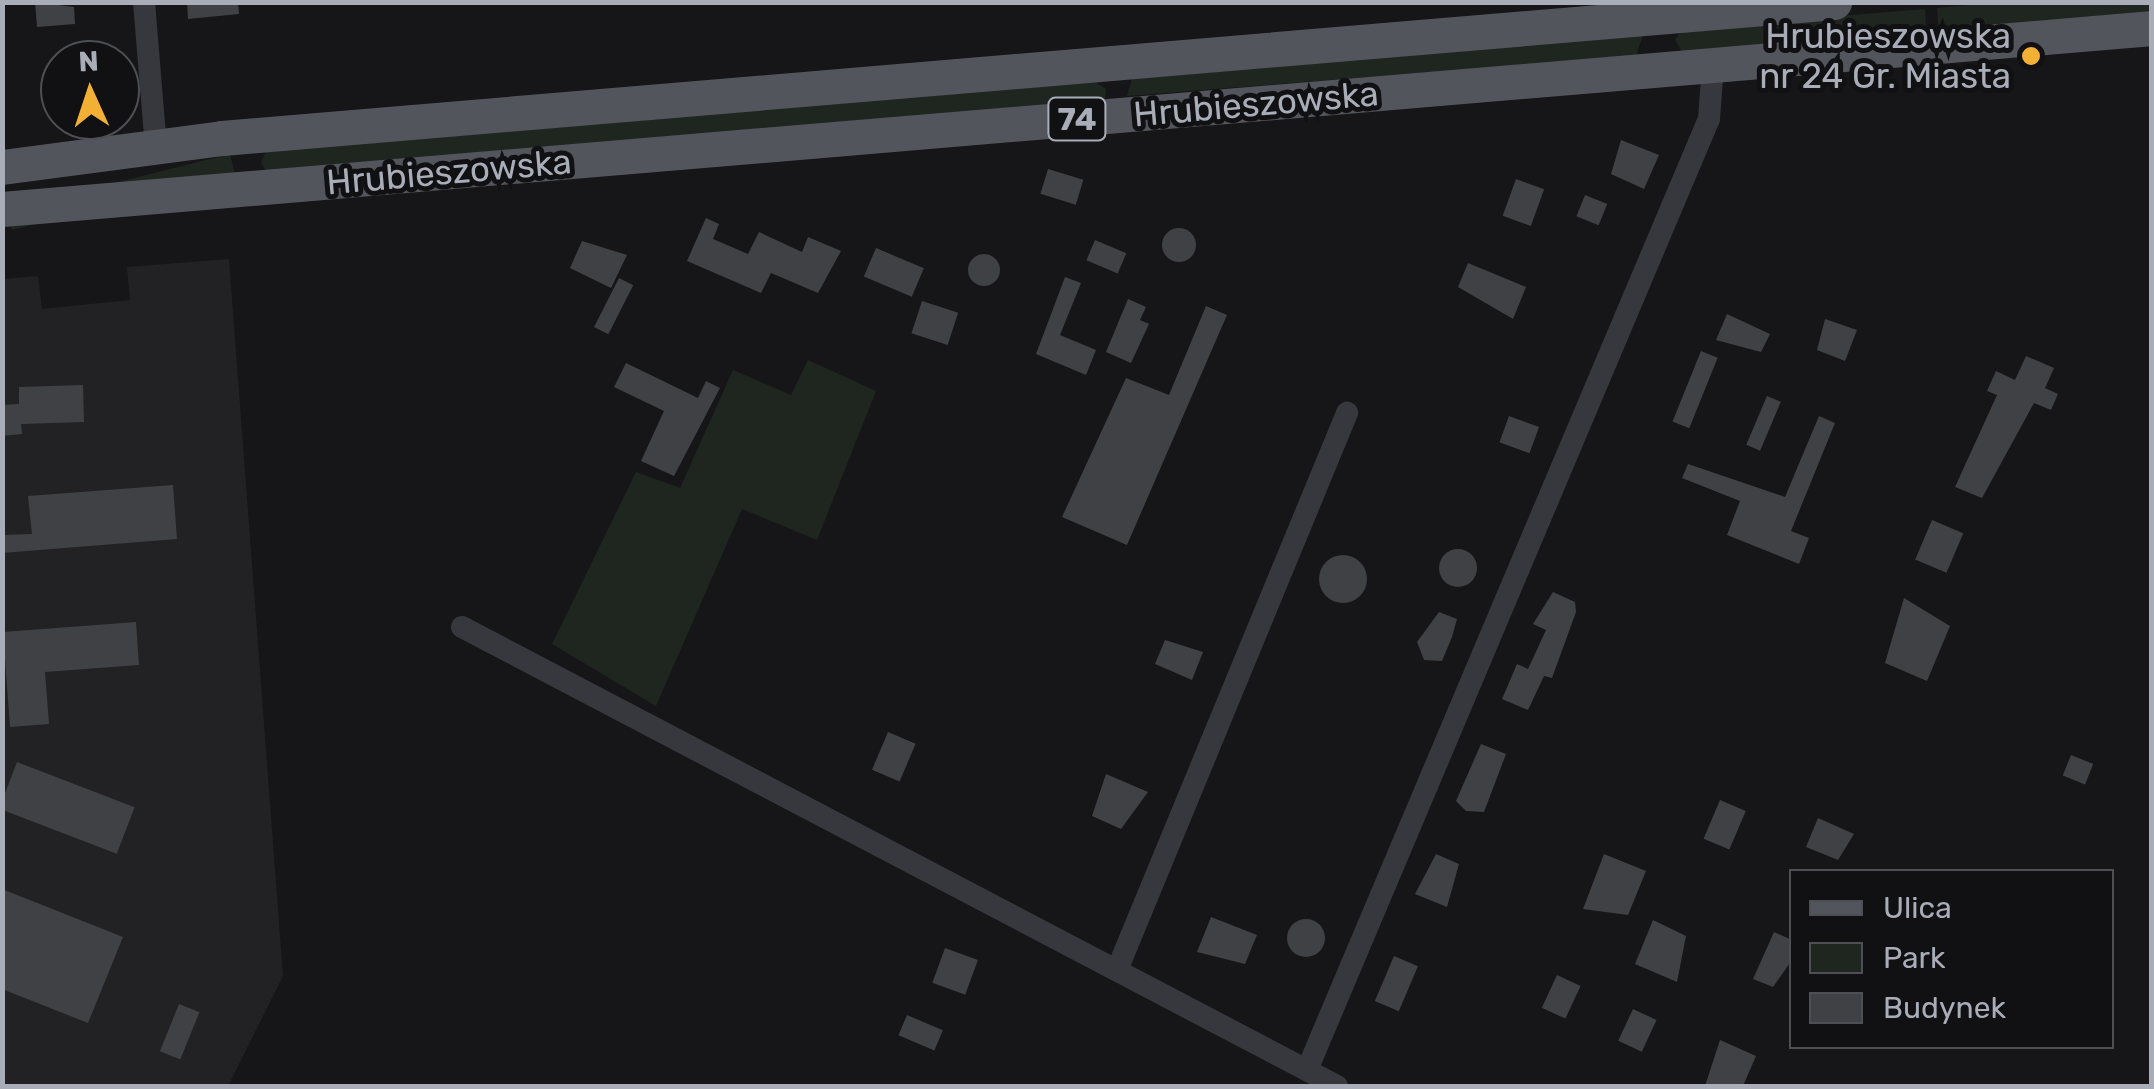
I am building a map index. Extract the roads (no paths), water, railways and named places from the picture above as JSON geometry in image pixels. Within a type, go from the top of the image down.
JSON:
[{"type":"main road","name":"Hrubieszowska","points":[[2,167],[156,147],[1834,2]]},
{"type":"main road","name":"Hrubieszowska","points":[[2,209],[2152,28]]},
{"type":"main road","points":[[1115,63],[1119,115]]},
{"type":"street","points":[[144,2],[156,147]]},
{"type":"street","points":[[1307,1070],[1709,120],[1713,66]]},
{"type":"street","points":[[1117,970],[1348,413]]},
{"type":"street","points":[[462,627],[1336,1086]]},
{"type":"place","name":"Hrubieszowska nr 24 Gr. Miasta","points":[[2031,56]]}]
